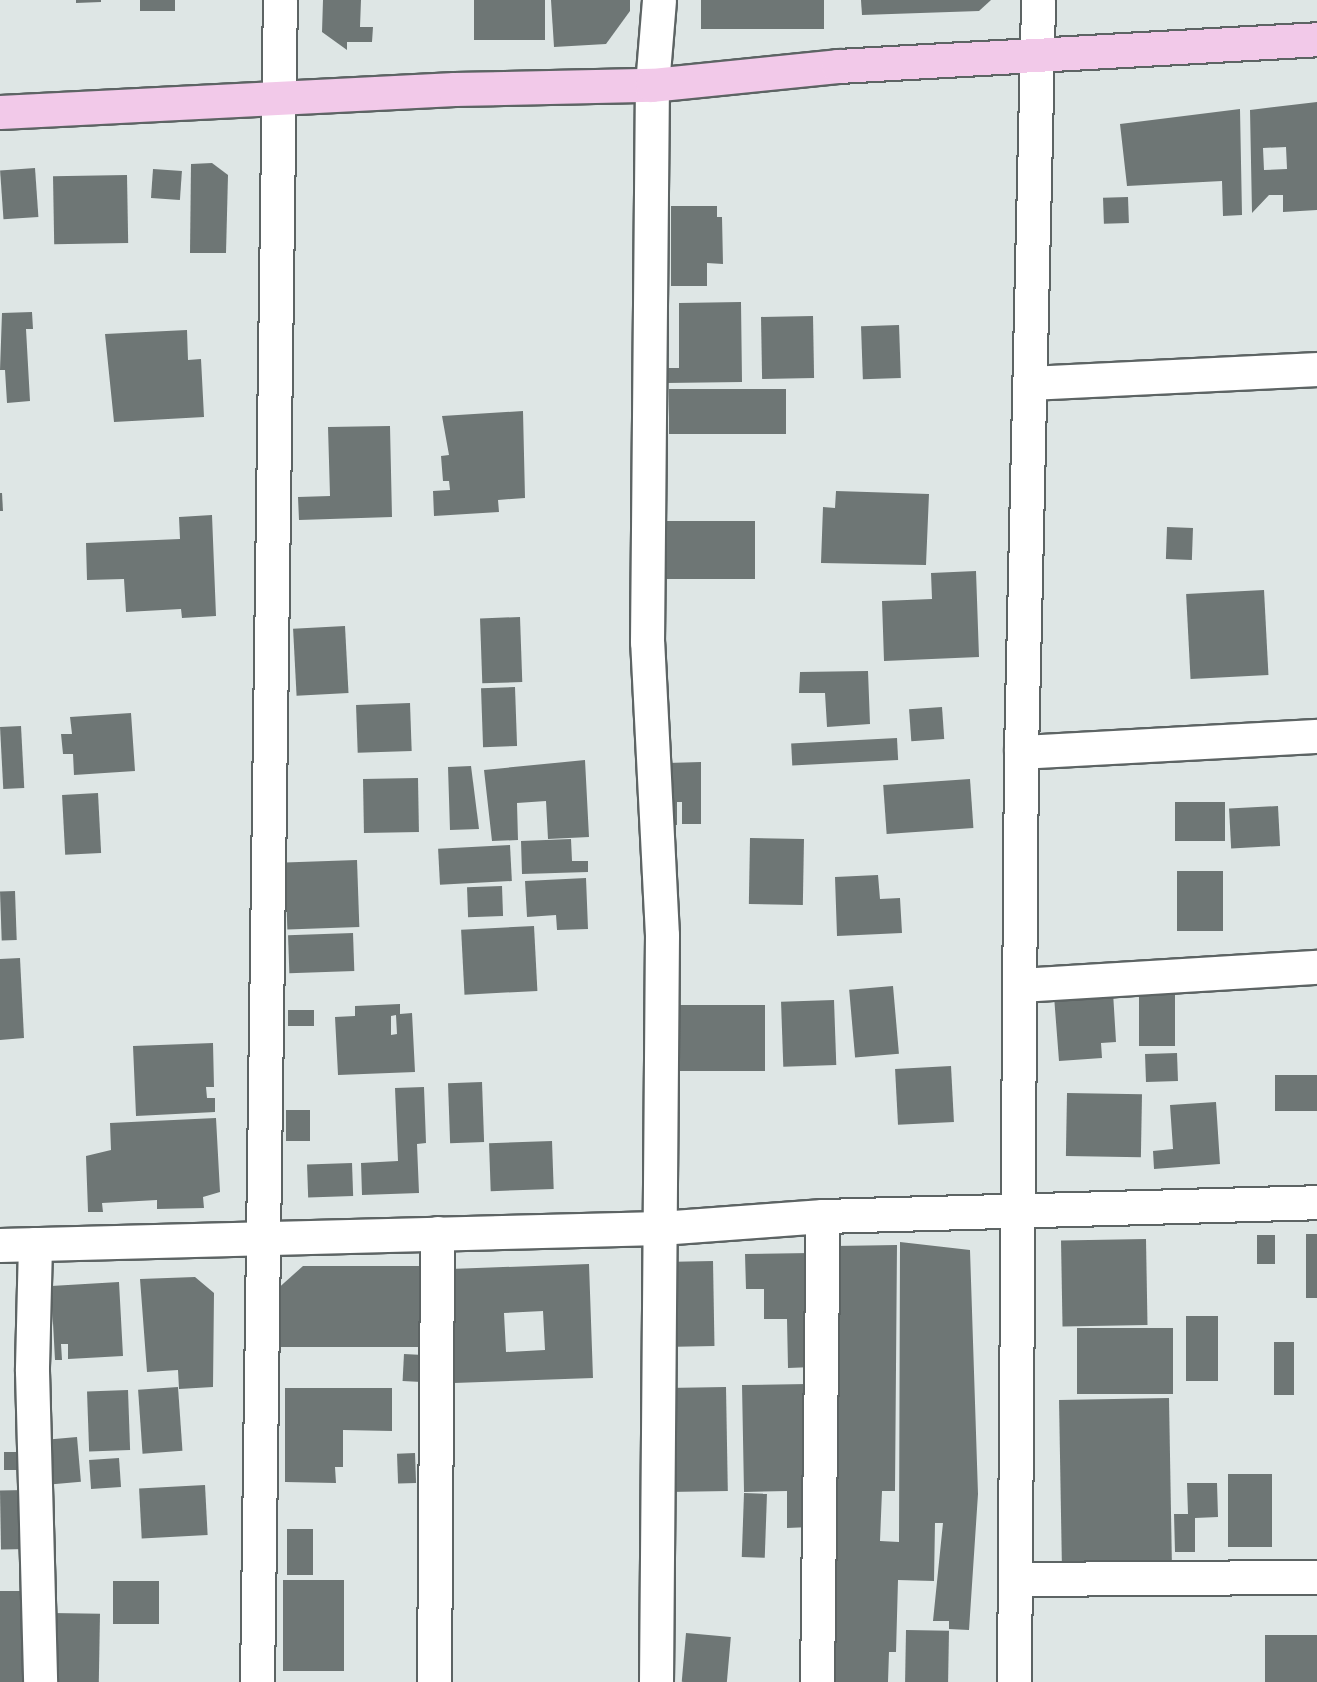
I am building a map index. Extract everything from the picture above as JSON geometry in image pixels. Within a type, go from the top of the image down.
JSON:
[{"type":"main road","points":[[0,112],[278,97],[652,85],[1038,54],[1317,39]]},
{"type":"street","points":[[257,1682],[280,0]]},
{"type":"street","points":[[656,1682],[662,935],[647,642],[652,85],[659,0]]},
{"type":"street","points":[[1014,1682],[1021,752],[1038,0]]},
{"type":"street","points":[[1030,383],[1317,369]]},
{"type":"street","points":[[1021,752],[1317,736]]},
{"type":"street","points":[[1020,985],[1317,967]]},
{"type":"street","points":[[0,1245],[660,1228],[823,1216],[1317,1202]]},
{"type":"street","points":[[817,1682],[823,1216]]},
{"type":"street","points":[[434,1682],[437,1233]]},
{"type":"street","points":[[35,1244],[32,1371],[39,1682]]},
{"type":"street","points":[[1016,1580],[1317,1577]]},
{"type":"building","points":[[76,0],[101,0],[101,2],[76,3]]},
{"type":"building","points":[[140,0],[175,0],[175,11],[140,11]]},
{"type":"building","points":[[323,0],[361,0],[360,27],[373,27],[372,42],[347,42],[347,50],[322,32]]},
{"type":"building","points":[[474,0],[545,0],[545,40],[474,40]]},
{"type":"building","points":[[551,0],[630,0],[630,11],[606,44],[554,47]]},
{"type":"building","points":[[701,0],[824,0],[824,29],[701,29]]},
{"type":"building","points":[[861,0],[991,0],[979,11],[862,15]]},
{"type":"building","points":[[1317,102],[1317,210],[1283,212],[1283,195],[1269,195],[1252,213],[1250,110]],"holes":[[[1286,147],[1287,169],[1264,170],[1263,148]]]},
{"type":"building","points":[[1240,109],[1242,215],[1223,216],[1222,181],[1127,186],[1120,124]]},
{"type":"building","points":[[212,163],[228,175],[226,253],[190,253],[191,164]]},
{"type":"building","points":[[35,168],[38,217],[4,219],[0,170]]},
{"type":"building","points":[[153,169],[182,171],[180,200],[151,198]]},
{"type":"building","points":[[127,175],[128,243],[54,244],[53,176]]},
{"type":"building","points":[[1128,197],[1129,223],[1104,224],[1103,198]]},
{"type":"building","points":[[671,206],[717,206],[717,217],[722,217],[723,264],[707,263],[707,286],[671,286]]},
{"type":"building","points":[[741,302],[742,382],[666,383],[666,368],[679,368],[679,303]]},
{"type":"building","points":[[32,312],[33,329],[26,329],[30,401],[7,403],[5,370],[0,370],[2,313]]},
{"type":"building","points":[[813,316],[814,378],[762,379],[761,317]]},
{"type":"building","points":[[899,325],[901,378],[863,379],[861,326]]},
{"type":"building","points":[[187,330],[188,360],[201,359],[204,417],[114,422],[105,334]]},
{"type":"building","points":[[669,389],[786,389],[786,434],[669,434]]},
{"type":"building","points":[[523,411],[525,498],[498,500],[499,512],[434,516],[433,491],[450,490],[449,481],[443,481],[441,456],[449,455],[442,416]]},
{"type":"building","points":[[390,426],[392,517],[299,520],[298,497],[330,496],[328,427]]},
{"type":"building","points":[[836,491],[929,494],[926,565],[821,563],[823,507],[835,508]]},
{"type":"building","points":[[0,493],[2,493],[3,511],[0,511]]},
{"type":"building","points":[[212,515],[216,616],[182,618],[181,609],[126,612],[124,579],[87,580],[86,543],[180,539],[179,517]]},
{"type":"building","points":[[664,521],[755,521],[755,579],[664,579]]},
{"type":"building","points":[[1167,527],[1193,528],[1192,560],[1166,559]]},
{"type":"building","points":[[976,571],[979,657],[884,661],[882,601],[932,599],[931,573]]},
{"type":"building","points":[[1264,590],[1268,675],[1191,679],[1186,594]]},
{"type":"building","points":[[520,617],[522,682],[482,683],[480,618]]},
{"type":"building","points":[[345,626],[349,693],[297,696],[293,629]]},
{"type":"building","points":[[868,671],[870,724],[827,727],[825,693],[799,693],[800,672]]},
{"type":"building","points":[[515,687],[517,746],[483,747],[481,688]]},
{"type":"building","points":[[410,703],[412,751],[358,753],[356,705]]},
{"type":"building","points":[[942,707],[944,739],[911,741],[909,709]]},
{"type":"building","points":[[131,713],[135,771],[74,775],[73,754],[63,754],[61,734],[72,734],[70,717]]},
{"type":"building","points":[[21,726],[24,788],[3,789],[0,727]]},
{"type":"building","points":[[897,738],[898,760],[792,766],[791,744]]},
{"type":"building","points":[[585,760],[589,837],[548,839],[546,801],[517,803],[518,840],[492,841],[484,770]]},
{"type":"building","points":[[701,762],[701,824],[682,824],[682,802],[677,802],[677,825],[667,825],[667,763]]},
{"type":"building","points":[[471,766],[479,829],[450,830],[448,767]]},
{"type":"building","points":[[418,778],[419,832],[364,833],[363,779]]},
{"type":"building","points":[[970,779],[973,828],[887,834],[883,785]]},
{"type":"building","points":[[98,793],[101,853],[65,855],[62,795]]},
{"type":"building","points":[[1175,802],[1225,802],[1225,841],[1175,841]]},
{"type":"building","points":[[1278,806],[1280,846],[1231,849],[1229,809]]},
{"type":"building","points":[[750,838],[804,839],[803,905],[749,904]]},
{"type":"building","points":[[571,839],[572,861],[588,861],[588,872],[522,874],[521,841]]},
{"type":"building","points":[[510,845],[512,881],[440,885],[438,849]]},
{"type":"building","points":[[357,860],[359,927],[287,929],[285,863]]},
{"type":"building","points":[[1177,871],[1223,871],[1223,931],[1177,931]]},
{"type":"building","points":[[878,875],[880,899],[900,898],[902,933],[837,936],[835,877]]},
{"type":"building","points":[[586,878],[588,929],[557,930],[556,915],[527,917],[525,881]]},
{"type":"building","points":[[502,886],[503,916],[468,917],[467,887]]},
{"type":"building","points":[[15,891],[17,940],[2,940],[0,892]]},
{"type":"building","points":[[534,926],[537,991],[465,995],[461,930]]},
{"type":"building","points":[[353,933],[354,971],[289,973],[288,935]]},
{"type":"building","points":[[20,958],[24,1038],[0,1040],[0,959]]},
{"type":"building","points":[[893,986],[899,1054],[855,1058],[849,990]]},
{"type":"building","points":[[1113,992],[1116,1042],[1101,1043],[1102,1058],[1059,1061],[1054,996]]},
{"type":"building","points":[[1139,993],[1175,993],[1175,1046],[1139,1046]]},
{"type":"building","points":[[834,1000],[836,1065],[783,1067],[781,1002]]},
{"type":"building","points":[[400,1004],[400,1014],[412,1013],[415,1072],[338,1075],[335,1017],[355,1016],[355,1006]],"holes":[[[396,1015],[397,1034],[391,1035],[391,1016]]]},
{"type":"building","points":[[670,1005],[765,1005],[765,1071],[670,1071]]},
{"type":"building","points":[[288,1010],[314,1010],[314,1026],[288,1026]]},
{"type":"building","points":[[213,1043],[214,1087],[206,1087],[207,1098],[215,1098],[215,1112],[136,1116],[133,1046]]},
{"type":"building","points":[[1177,1053],[1178,1081],[1146,1082],[1145,1054]]},
{"type":"building","points":[[951,1066],[954,1122],[898,1125],[895,1069]]},
{"type":"building","points":[[1275,1075],[1317,1075],[1317,1111],[1275,1111]]},
{"type":"building","points":[[482,1082],[484,1142],[450,1143],[448,1083]]},
{"type":"building","points":[[424,1087],[426,1143],[417,1144],[419,1193],[362,1195],[361,1163],[398,1161],[395,1088]]},
{"type":"building","points":[[1067,1093],[1142,1094],[1141,1157],[1066,1156]]},
{"type":"building","points":[[1216,1102],[1220,1164],[1154,1169],[1153,1151],[1173,1149],[1170,1105]]},
{"type":"building","points":[[286,1110],[310,1110],[310,1141],[286,1141]]},
{"type":"building","points":[[216,1118],[220,1192],[203,1197],[204,1208],[157,1209],[157,1200],[102,1203],[103,1212],[88,1212],[86,1156],[111,1150],[110,1123]]},
{"type":"building","points":[[552,1141],[554,1189],[491,1191],[489,1143]]},
{"type":"building","points":[[352,1163],[353,1196],[308,1198],[307,1165]]},
{"type":"building","points":[[1306,1234],[1317,1234],[1317,1298],[1306,1298]]},
{"type":"building","points":[[1257,1235],[1275,1235],[1275,1264],[1257,1264]]},
{"type":"building","points":[[1146,1239],[1148,1325],[1063,1326],[1061,1240]]},
{"type":"building","points":[[900,1242],[970,1250],[978,1494],[969,1630],[949,1629],[949,1621],[933,1621],[943,1523],[935,1523],[934,1581],[898,1580],[896,1652],[889,1652],[888,1682],[821,1682],[834,1246],[897,1245],[895,1491],[882,1491],[880,1541],[899,1542]]},
{"type":"building","points":[[811,1253],[813,1367],[788,1368],[787,1319],[764,1319],[764,1289],[746,1289],[745,1254]]},
{"type":"building","points":[[713,1261],[714,1346],[663,1347],[662,1262]]},
{"type":"building","points":[[589,1264],[593,1378],[454,1383],[450,1269]],"holes":[[[543,1311],[545,1350],[506,1352],[504,1313]]]},
{"type":"building","points":[[303,1266],[423,1266],[423,1347],[274,1347],[274,1292]]},
{"type":"building","points":[[195,1277],[214,1293],[213,1387],[179,1389],[178,1370],[147,1372],[140,1279]]},
{"type":"building","points":[[119,1282],[123,1356],[68,1359],[68,1344],[61,1344],[62,1360],[55,1360],[51,1286]]},
{"type":"building","points":[[1186,1316],[1218,1316],[1218,1381],[1186,1381]]},
{"type":"building","points":[[1077,1328],[1173,1328],[1173,1394],[1077,1394]]},
{"type":"building","points":[[1274,1342],[1294,1342],[1294,1395],[1274,1395]]},
{"type":"building","points":[[404,1354],[423,1355],[422,1382],[403,1381]]},
{"type":"building","points":[[808,1384],[810,1527],[787,1528],[787,1491],[744,1492],[742,1385]]},
{"type":"building","points":[[178,1387],[182,1451],[143,1454],[138,1390]]},
{"type":"building","points":[[726,1387],[728,1491],[668,1492],[666,1388]]},
{"type":"building","points":[[285,1388],[392,1388],[392,1431],[343,1430],[343,1467],[335,1467],[336,1483],[285,1482]]},
{"type":"building","points":[[128,1390],[130,1450],[89,1451],[87,1391]]},
{"type":"building","points":[[1169,1398],[1172,1560],[1062,1562],[1059,1400]]},
{"type":"building","points":[[77,1437],[81,1482],[50,1485],[46,1440]]},
{"type":"building","points":[[4,1452],[23,1452],[23,1470],[4,1470]]},
{"type":"building","points":[[415,1453],[416,1483],[398,1484],[397,1454]]},
{"type":"building","points":[[119,1458],[121,1487],[91,1489],[89,1460]]},
{"type":"building","points":[[1228,1474],[1272,1474],[1272,1547],[1228,1547]]},
{"type":"building","points":[[1187,1483],[1217,1483],[1218,1517],[1195,1518],[1195,1552],[1175,1552],[1174,1514],[1188,1514]]},
{"type":"building","points":[[205,1485],[208,1535],[142,1538],[139,1488]]},
{"type":"building","points":[[0,1490],[26,1490],[27,1549],[1,1549]]},
{"type":"building","points":[[744,1493],[767,1494],[765,1558],[742,1557]]},
{"type":"building","points":[[287,1529],[313,1529],[313,1575],[287,1575]]},
{"type":"building","points":[[283,1580],[344,1580],[344,1671],[283,1671]]},
{"type":"building","points":[[113,1581],[159,1581],[159,1624],[113,1624]]},
{"type":"building","points":[[0,1591],[23,1591],[23,1682],[0,1682]]},
{"type":"building","points":[[52,1613],[100,1614],[99,1682],[51,1682]]},
{"type":"building","points":[[906,1630],[949,1631],[948,1682],[905,1682]]},
{"type":"building","points":[[686,1633],[731,1637],[727,1682],[682,1682]]},
{"type":"building","points":[[1265,1635],[1317,1635],[1317,1682],[1265,1682]]}]
